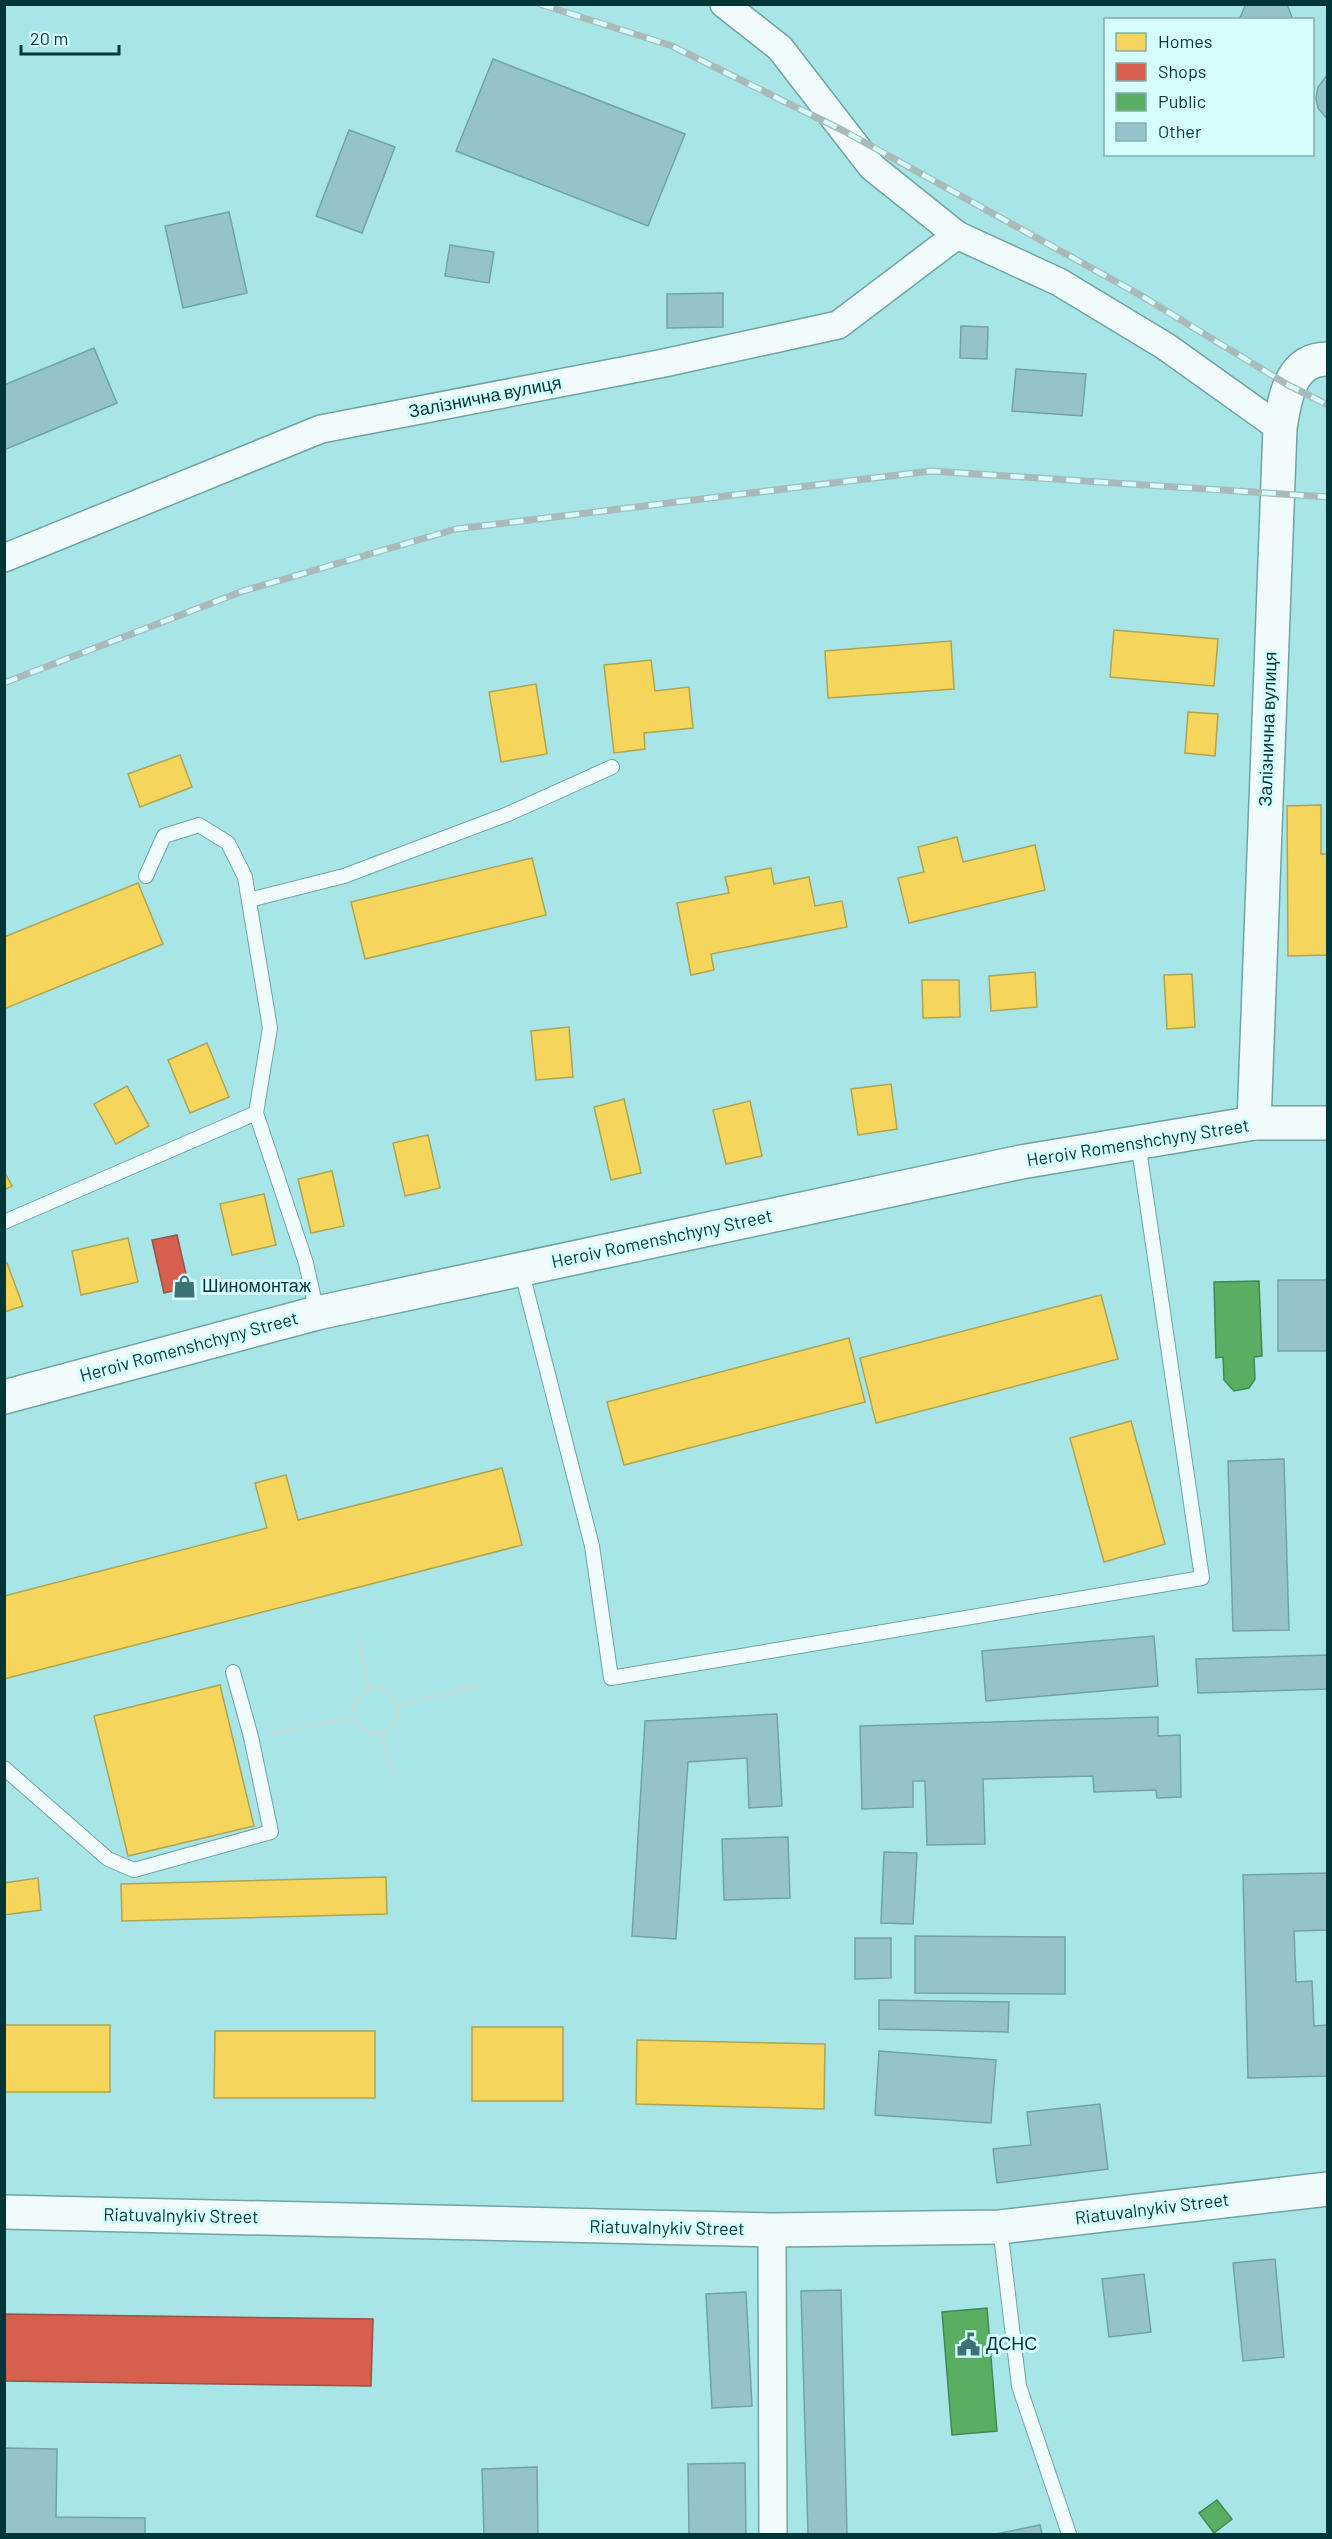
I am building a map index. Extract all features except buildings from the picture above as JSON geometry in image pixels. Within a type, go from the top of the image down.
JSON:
[{"type":"street","points":[[724,4],[780,48],[872,167],[957,235],[1059,282],[1166,346],[1280,428]]},
{"type":"street","name":"Залізнична вулиця","points":[[4,558],[321,429],[664,363],[838,325],[957,235]]},
{"type":"street","name":"Залізнична вулиця","points":[[1254,1123],[1280,428],[1288,386],[1302,368],[1320,359],[1328,359]]},
{"type":"street","name":"Heroiv Romenshchyny Street","points":[[4,1397],[317,1313],[1021,1162],[1254,1123],[1328,1123]]},
{"type":"street","name":"Riatuvalnykiv Street","points":[[4,2212],[772,2230],[1000,2227],[1328,2189]]},
{"type":"street","points":[[772,2230],[773,2535]]},
{"type":"lane","points":[[249,900],[344,876],[508,814],[612,767]]},
{"type":"lane","points":[[146,876],[164,836],[199,825],[228,843],[245,877],[270,1028],[256,1113],[306,1263],[317,1313]]},
{"type":"lane","points":[[4,1222],[256,1113]]},
{"type":"lane","points":[[521,1269],[592,1546],[611,1678],[1202,1578],[1138,1142]]},
{"type":"lane","points":[[4,1768],[108,1859],[134,1870],[271,1832],[251,1737],[233,1672]]},
{"type":"lane","points":[[1000,2227],[1019,2386],[1069,2535]]},
{"type":"path","points":[[357,1639],[370,1690]]},
{"type":"path","points":[[397,1705],[480,1686]]},
{"type":"path","points":[[370,1690],[384,1691],[397,1705],[398,1714],[394,1723],[380,1732],[369,1732],[361,1728],[354,1717],[358,1698],[370,1690]]},
{"type":"path","points":[[251,1737],[354,1717]]},
{"type":"path","points":[[380,1732],[394,1777]]},
{"type":"railway","points":[[540,4],[672,46],[844,131],[1140,295],[1288,385],[1328,405]]},
{"type":"railway","points":[[4,683],[243,591],[456,529],[931,471],[1328,497]]},
{"type":"place","name":"Шиномонтаж","points":[[184,1286]]},
{"type":"place","name":"ДСНС","points":[[968,2344]]}]
